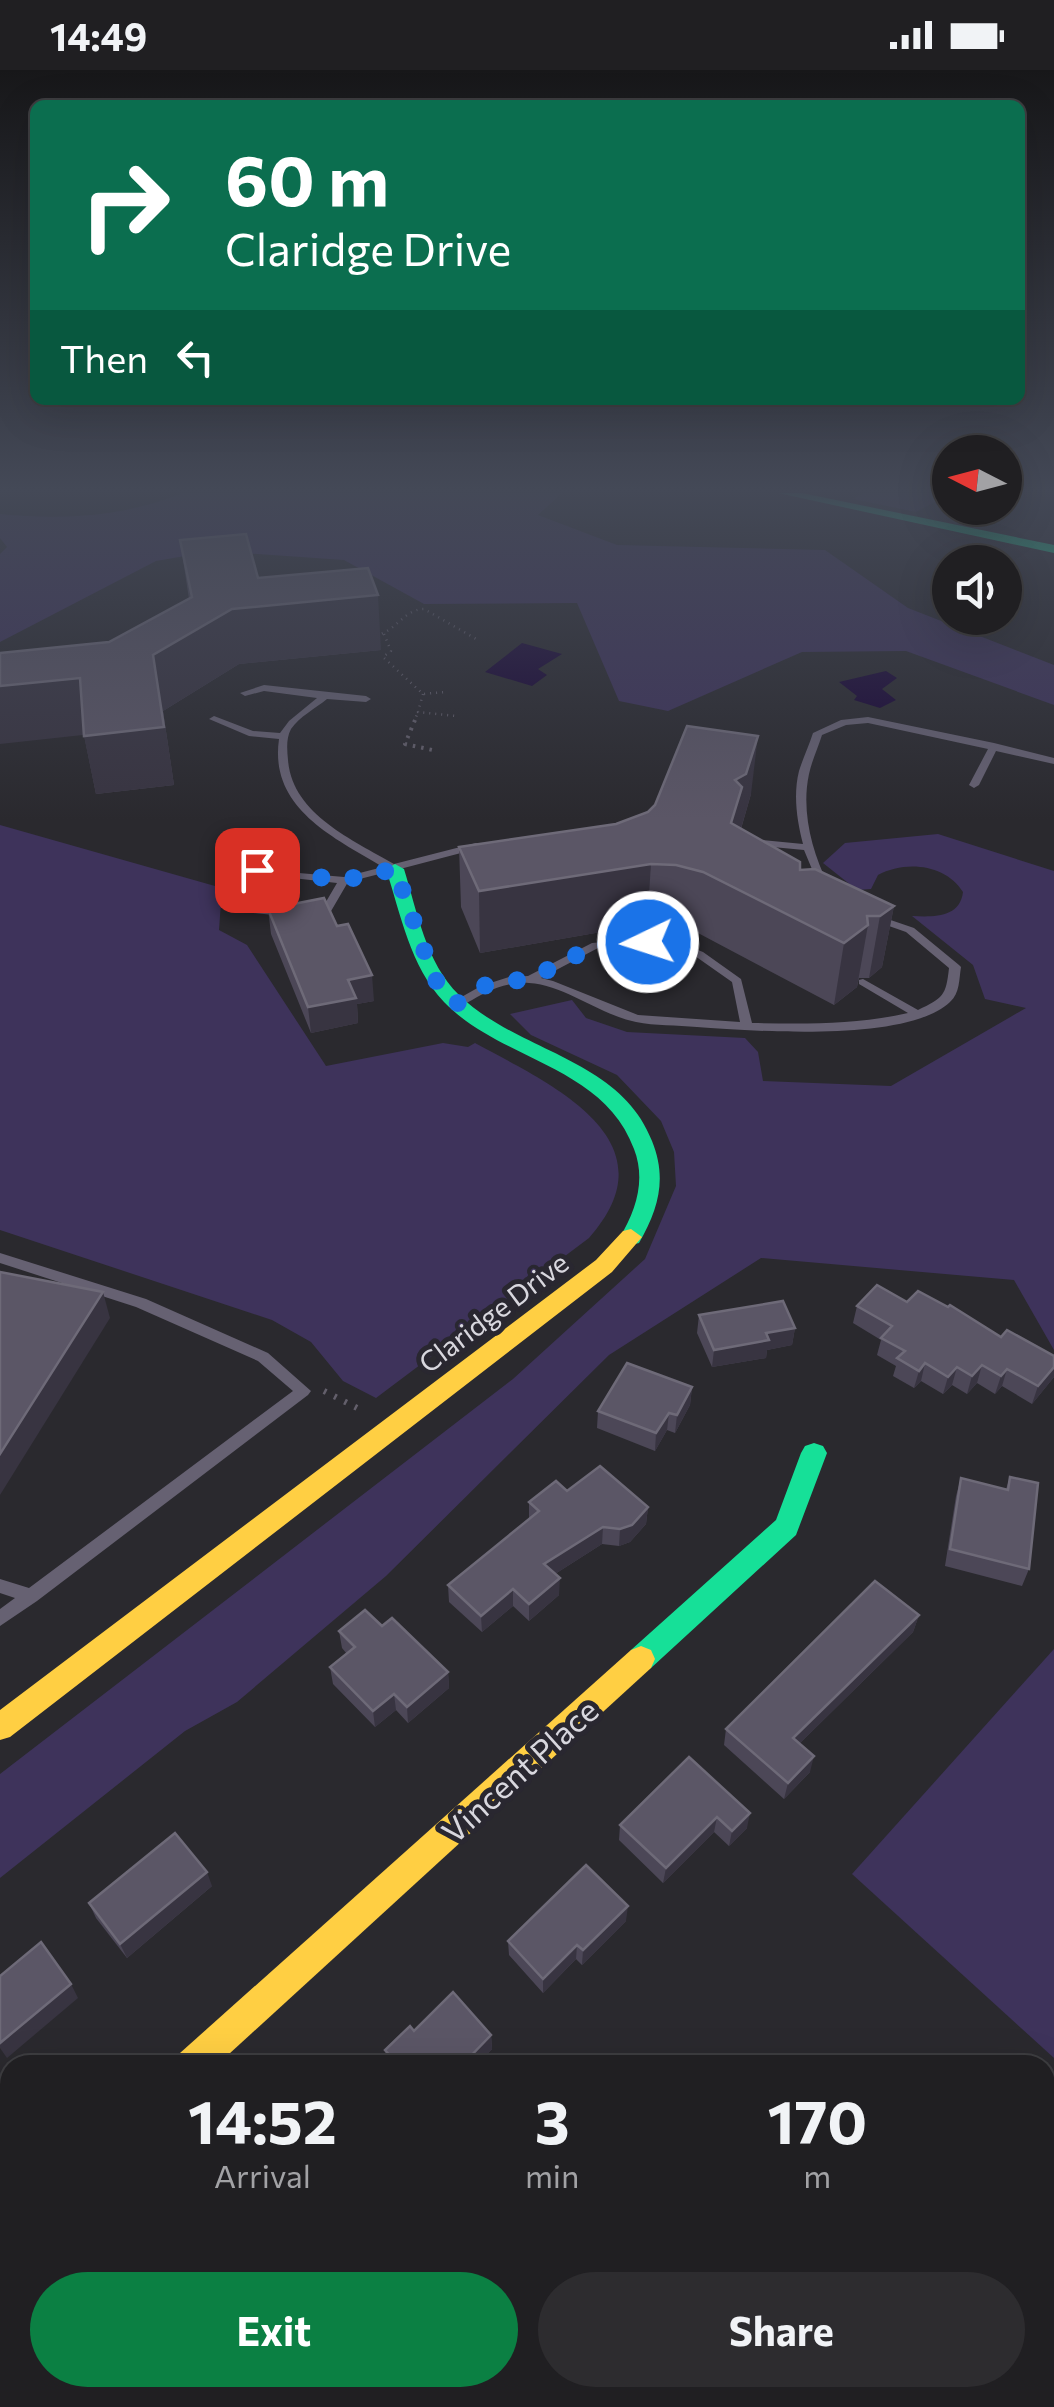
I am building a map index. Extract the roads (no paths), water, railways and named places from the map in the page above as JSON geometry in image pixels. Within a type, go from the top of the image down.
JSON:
[{"type":"street","name":"Claridge Drive","points":[[0,1728],[604,1266],[634,1233],[650,1198],[651,1180],[646,1145],[628,1115],[584,1078],[483,1024],[456,1004],[434,978],[395,869]]},
{"type":"street","name":"Vincent Place","points":[[203,2055],[787,1527],[814,1453]]},
{"type":"lane","points":[[244,693],[264,688],[366,699]]},
{"type":"lane","points":[[325,696],[287,729],[280,772],[292,796],[325,826],[395,869]]},
{"type":"lane","points":[[214,719],[252,734],[284,736]]},
{"type":"lane","points":[[828,892],[810,848],[802,796],[804,772],[818,732],[844,722],[868,720],[1054,760]]},
{"type":"lane","points":[[974,785],[994,746]]},
{"type":"lane","points":[[738,840],[810,848]]},
{"type":"lane","points":[[257,870],[344,880],[491,843]]},
{"type":"lane","points":[[237,909],[323,916],[344,880]]},
{"type":"lane","points":[[532,978],[566,987],[606,1011],[637,1019],[852,1027],[919,1014],[944,1002],[952,992],[954,967],[910,930],[863,913]]},
{"type":"lane","points":[[456,1004],[486,985],[532,978],[596,945],[648,942]]},
{"type":"lane","points":[[680,946],[700,954],[737,981],[746,1024]]},
{"type":"lane","points":[[863,982],[919,1014]]},
{"type":"lane","points":[[0,1258],[141,1303],[262,1357],[302,1391],[0,1619]]},
{"type":"lane","points":[[0,1586],[31,1596]]}]
